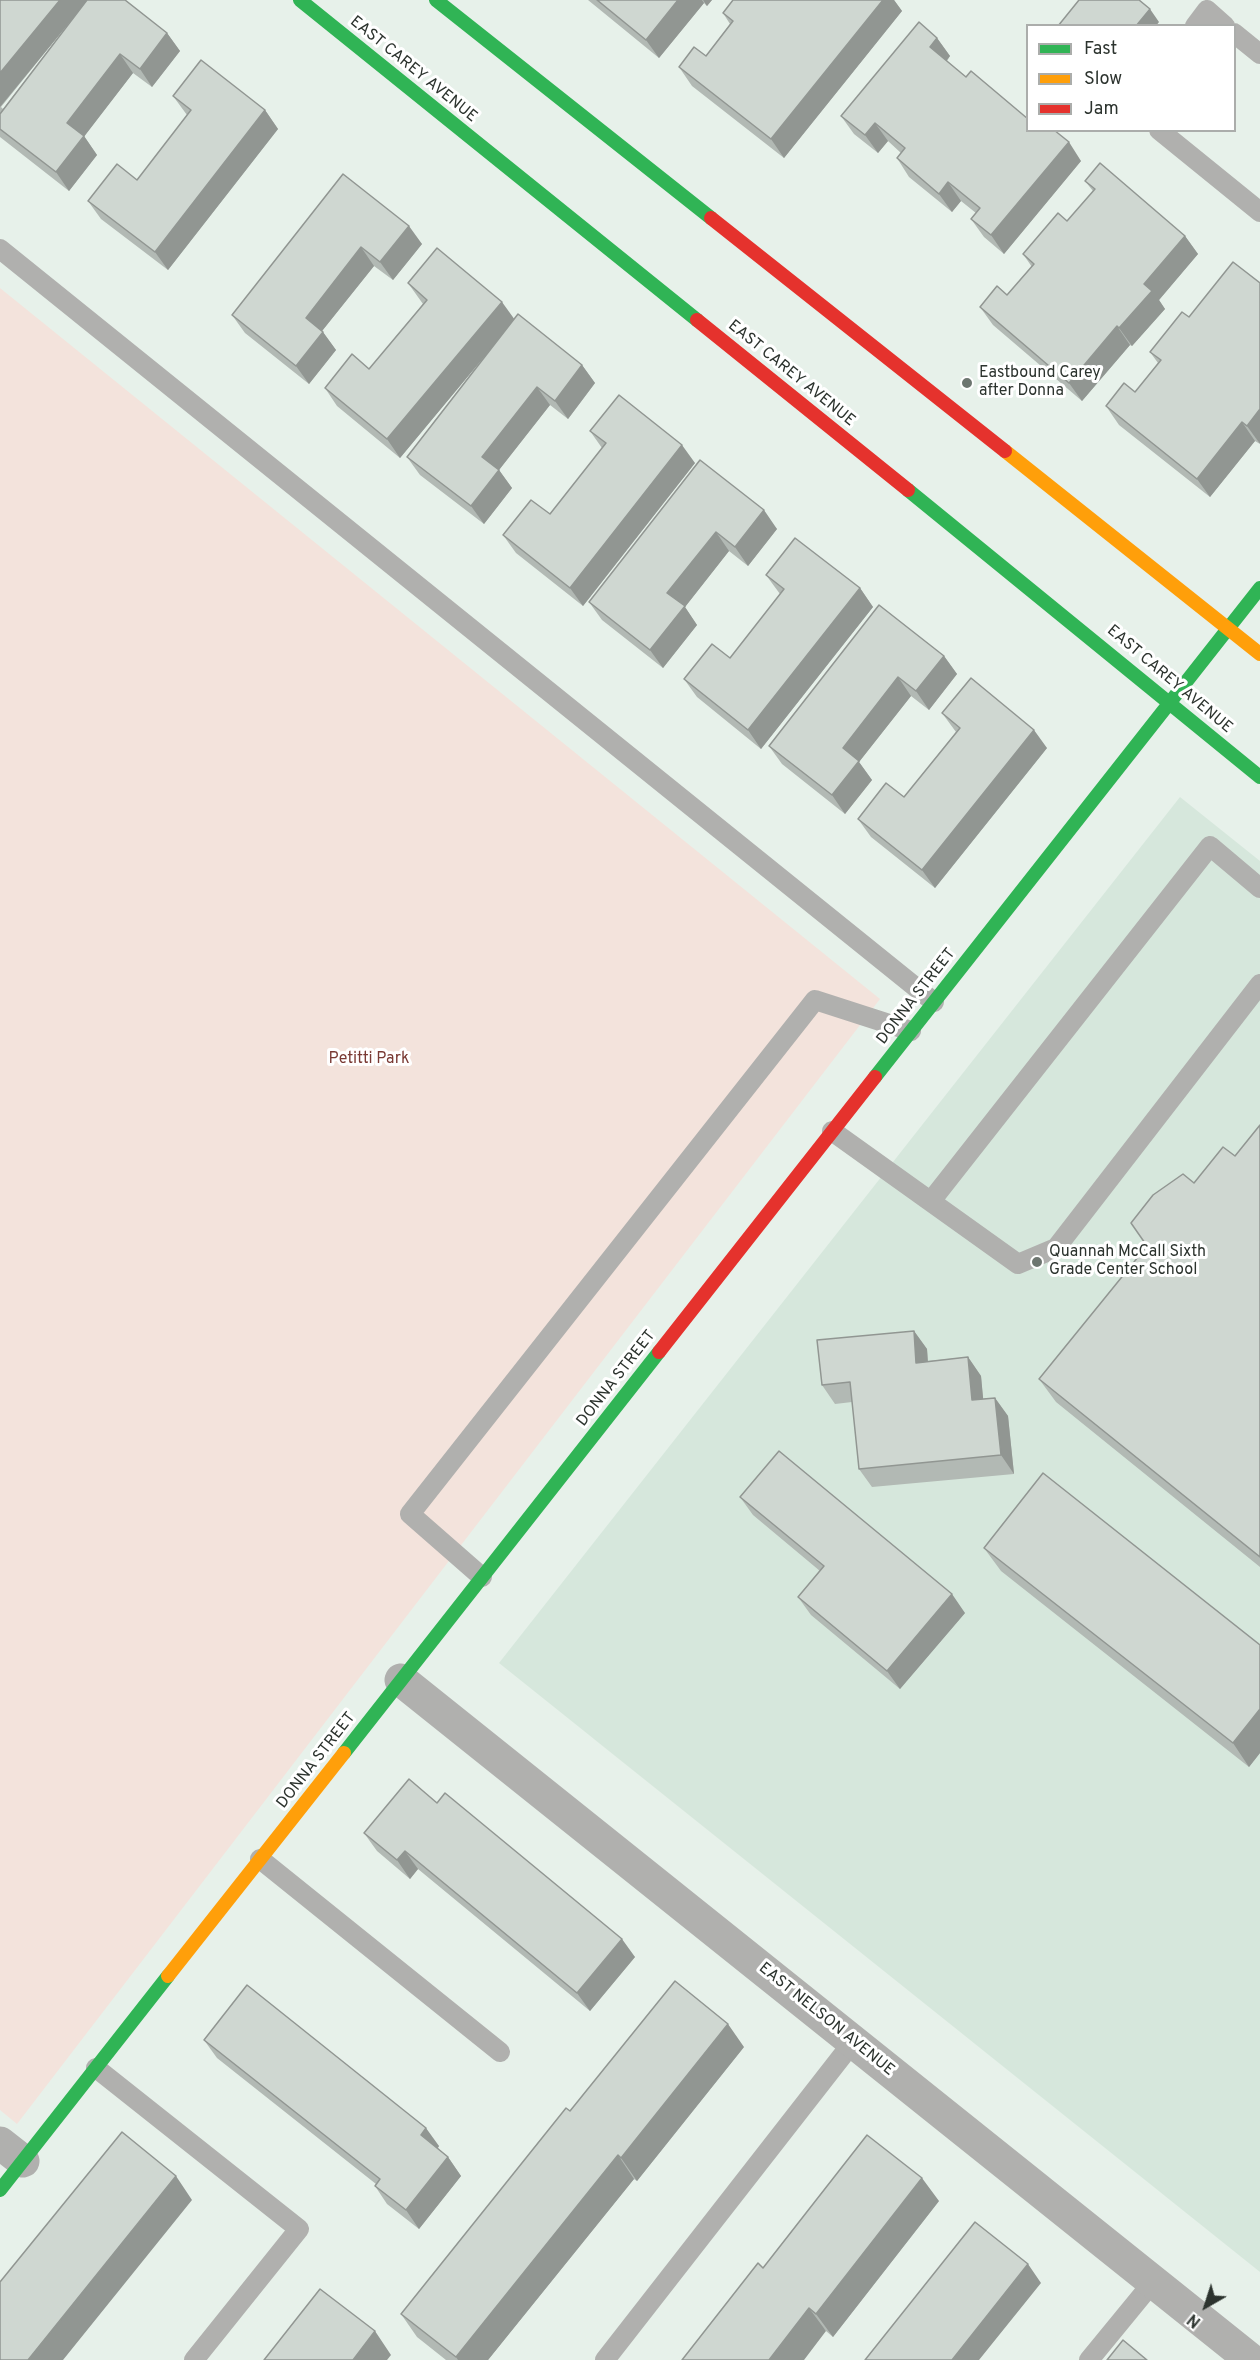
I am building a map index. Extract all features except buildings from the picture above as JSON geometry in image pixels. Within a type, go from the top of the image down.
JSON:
[{"type":"main road","name":"EAST CAREY AVENUE","points":[[300,0],[1171,701],[1260,777]]},
{"type":"main road","points":[[436,0],[1260,654]]},
{"type":"main road","name":"DONNA STREET","points":[[0,2190],[11,2152],[96,2068],[1260,588]]},
{"type":"street","name":"EAST NELSON AVENUE","points":[[401,1680],[1251,2360]]},
{"type":"lane","points":[[1198,12],[1221,24]]},
{"type":"lane","points":[[1236,35],[1260,54]]},
{"type":"lane","points":[[1161,132],[1260,212]]},
{"type":"lane","points":[[0,249],[934,1002]]},
{"type":"lane","points":[[931,1201],[1210,846],[1260,888]]},
{"type":"lane","points":[[832,1131],[1018,1264],[1056,1248],[1260,984]]},
{"type":"lane","points":[[482,1578],[411,1514],[815,1000],[911,1031]]},
{"type":"lane","points":[[260,1859],[501,2052]]},
{"type":"lane","points":[[605,2360],[853,2042]]},
{"type":"lane","points":[[96,2068],[298,2229],[194,2360]]},
{"type":"lane","points":[[1089,2360],[1153,2282]]},
{"type":"shaded area","name":"Quannah McCall Sixth Grade Center School","points":[[1180,797],[1260,861],[1260,2272],[499,1663]]},
{"type":"green space","name":"Petitti Park","points":[[0,288],[880,999],[17,2124],[0,2110]]},
{"type":"traffic: fast","points":[[300,0],[697,320]]},
{"type":"traffic: fast","points":[[436,0],[711,218]]},
{"type":"traffic: fast","points":[[908,490],[1260,777]]},
{"type":"traffic: fast","points":[[875,1077],[1260,588]]},
{"type":"traffic: fast","points":[[344,1753],[659,1352]]},
{"type":"traffic: fast","points":[[0,2190],[168,1976]]},
{"type":"traffic: slow","points":[[1005,451],[1260,654]]},
{"type":"traffic: slow","points":[[168,1976],[344,1753]]},
{"type":"traffic: jam","points":[[711,218],[1005,451]]},
{"type":"traffic: jam","points":[[697,320],[908,490]]},
{"type":"traffic: jam","points":[[659,1352],[875,1077]]},
{"type":"place","name":"Eastbound Carey after Donna","points":[[967,383]]},
{"type":"place","name":"Quannah McCall Sixth Grade Center School","points":[[1037,1262]]}]
